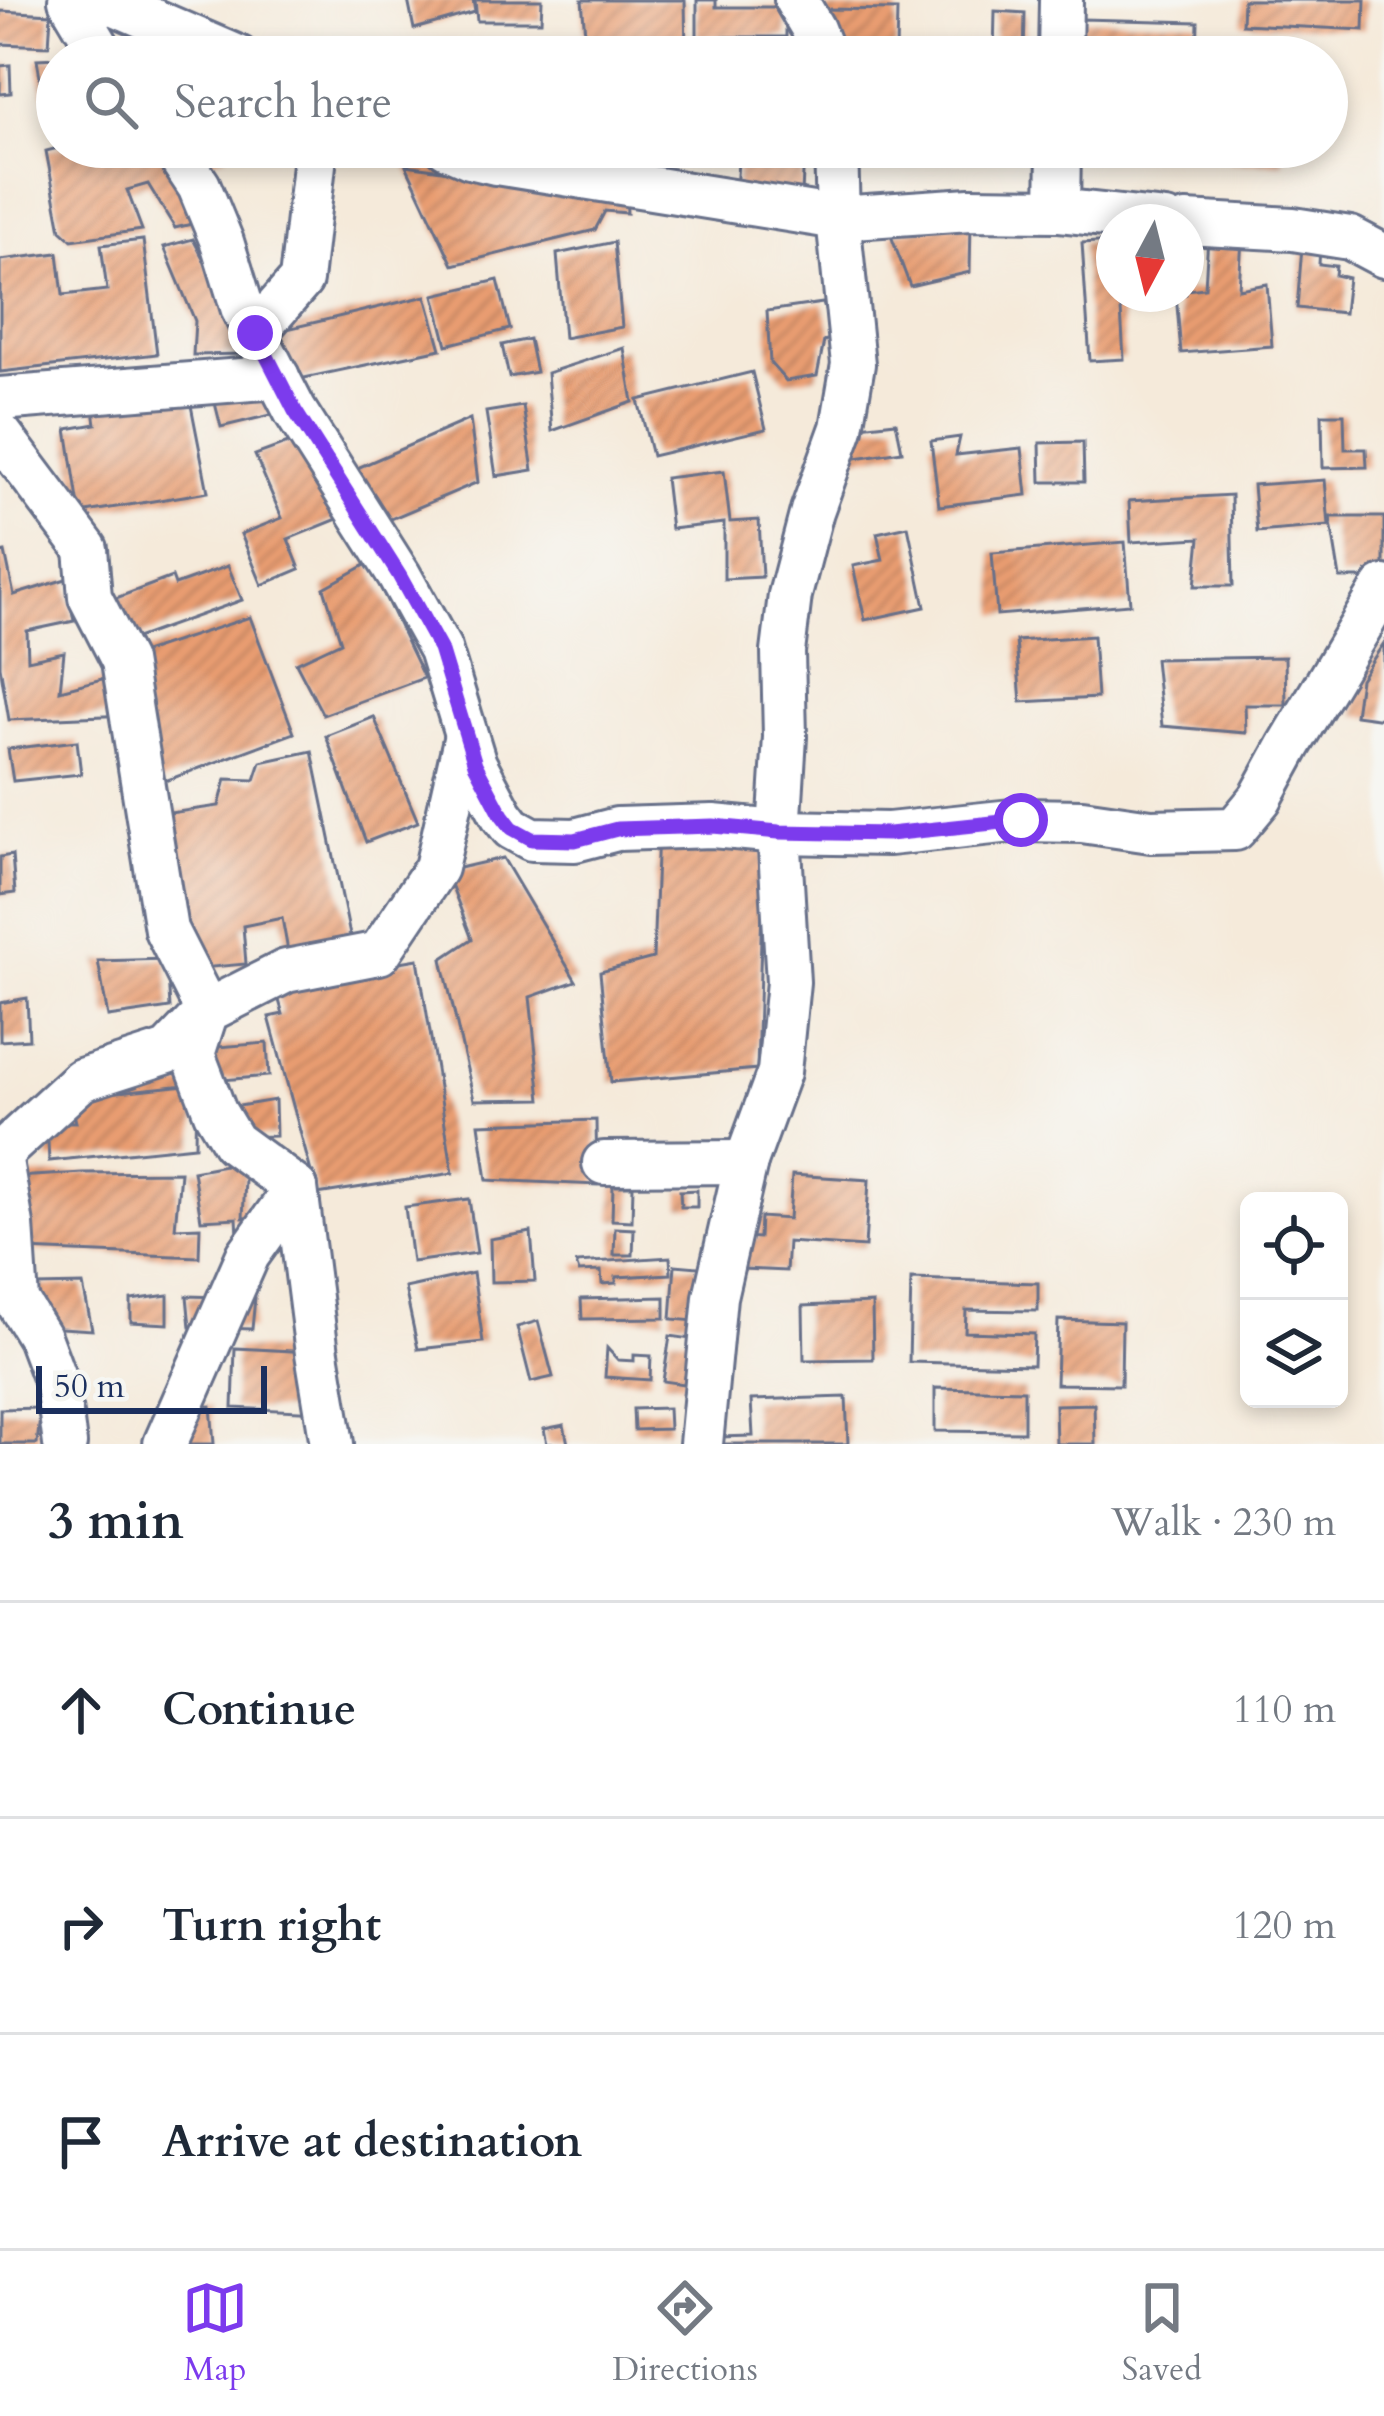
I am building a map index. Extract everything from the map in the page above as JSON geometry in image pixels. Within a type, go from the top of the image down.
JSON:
[{"type":"street","points":[[70,0],[91,36]]},
{"type":"street","points":[[106,0],[189,36]]},
{"type":"street","points":[[796,0],[816,36]]},
{"type":"street","points":[[1060,36],[1061,0]]},
{"type":"street","points":[[187,168],[222,242],[243,310],[278,377],[440,649],[475,764],[502,815],[512,828],[532,839],[575,840],[617,829],[713,826],[889,834],[1021,820],[1082,821],[1151,831],[1235,830],[1260,799],[1384,587]]},
{"type":"street","points":[[255,333],[301,280],[314,168]]},
{"type":"street","points":[[521,168],[838,218],[970,209],[1096,214]]},
{"type":"street","points":[[701,1444],[715,1298],[746,1162],[779,1072],[788,982],[779,832],[785,737],[783,652],[790,595],[812,511],[842,428],[853,364],[837,168]]},
{"type":"street","points":[[1058,210],[1059,168]]},
{"type":"street","points":[[1204,224],[1350,238],[1384,256]]},
{"type":"street","points":[[0,399],[278,377]]},
{"type":"street","points":[[0,434],[86,549],[90,597],[123,661],[166,930],[207,1012],[193,1054],[214,1112],[232,1142],[296,1188],[332,1444]]},
{"type":"street","points":[[65,1444],[57,1384],[39,1337],[9,1307],[12,1225],[0,1154],[81,1080],[168,1052],[207,1012],[286,971],[379,953],[436,868],[466,736]]},
{"type":"street","points":[[604,1163],[746,1162]]},
{"type":"street","points":[[165,1444],[248,1255],[296,1188]]},
{"type":"building","points":[[408,0],[473,0],[475,12],[414,29]]},
{"type":"building","points":[[475,0],[542,0],[541,21],[477,21]]},
{"type":"building","points":[[582,0],[685,0],[686,36],[585,36]]},
{"type":"building","points":[[697,0],[716,0],[716,7],[786,7],[786,36],[697,36]]},
{"type":"building","points":[[1243,0],[1365,0],[1364,30],[1242,24]]},
{"type":"building","points":[[826,9],[897,10],[896,36],[826,36]]},
{"type":"building","points":[[0,11],[51,14],[50,36],[36,36],[36,45],[0,44]]},
{"type":"building","points":[[995,11],[1025,13],[1024,36],[994,36]]},
{"type":"building","points":[[1081,19],[1198,22],[1198,36],[1081,36]]},
{"type":"building","points":[[10,65],[11,93],[0,94],[0,66]]},
{"type":"building","points":[[49,168],[170,168],[200,222],[175,228],[148,184],[127,190],[142,230],[72,240],[61,230]]},
{"type":"building","points":[[407,168],[626,196],[627,213],[605,211],[595,230],[453,265]]},
{"type":"building","points":[[738,168],[803,168],[802,194],[736,190]]},
{"type":"building","points":[[971,221],[970,272],[910,286],[890,233]]},
{"type":"building","points":[[1208,236],[1242,238],[1239,289],[1267,284],[1272,346],[1181,353],[1178,312],[1204,312]]},
{"type":"building","points":[[193,239],[229,308],[245,354],[193,355],[195,321],[164,247]]},
{"type":"building","points":[[143,240],[157,354],[0,372],[0,260],[58,253],[63,295],[107,290],[101,245]]},
{"type":"building","points":[[614,242],[622,327],[564,338],[557,254]]},
{"type":"building","points":[[1096,242],[1096,312],[1121,312],[1124,359],[1090,361],[1082,243]]},
{"type":"building","points":[[1302,247],[1320,249],[1319,264],[1336,266],[1335,275],[1348,278],[1344,313],[1297,308]]},
{"type":"building","points":[[498,280],[510,329],[447,345],[434,295]]},
{"type":"building","points":[[426,296],[441,349],[290,381],[266,334]]},
{"type":"building","points":[[823,303],[833,338],[824,341],[817,376],[786,381],[770,363],[767,311]]},
{"type":"building","points":[[529,339],[536,372],[509,377],[502,345]]},
{"type":"building","points":[[624,348],[633,402],[552,431],[547,373]]},
{"type":"building","points":[[752,372],[766,429],[652,456],[638,400]]},
{"type":"building","points":[[266,392],[279,413],[221,427],[213,395]]},
{"type":"building","points":[[189,395],[208,492],[80,513],[67,429],[96,424],[93,403]]},
{"type":"building","points":[[523,406],[533,470],[496,476],[486,412]]},
{"type":"building","points":[[1322,414],[1344,414],[1345,449],[1366,449],[1367,467],[1323,468]]},
{"type":"building","points":[[470,419],[478,482],[372,527],[348,472]]},
{"type":"building","points":[[896,422],[902,451],[849,459],[842,428]]},
{"type":"building","points":[[960,437],[956,455],[1022,448],[1027,495],[939,506],[931,441]]},
{"type":"building","points":[[296,440],[340,518],[288,539],[300,569],[262,585],[241,534],[282,518],[255,455]]},
{"type":"building","points":[[1083,442],[1084,482],[1041,482],[1040,443]]},
{"type":"building","points":[[724,471],[730,522],[759,520],[762,577],[724,579],[724,523],[671,529],[665,478]]},
{"type":"building","points":[[1325,480],[1329,526],[1257,532],[1253,485]]},
{"type":"building","points":[[1231,495],[1233,586],[1195,586],[1200,538],[1131,542],[1129,501]]},
{"type":"building","points":[[1330,517],[1384,517],[1384,578],[1340,578]]},
{"type":"building","points":[[908,526],[925,607],[865,620],[853,566],[883,560],[877,533]]},
{"type":"building","points":[[1125,542],[1130,604],[997,615],[992,553]]},
{"type":"building","points":[[5,552],[14,595],[66,579],[74,621],[27,631],[28,660],[64,652],[60,690],[117,675],[128,715],[9,720],[0,666],[0,553]]},
{"type":"building","points":[[369,563],[424,678],[323,715],[296,663],[341,642],[324,588]]},
{"type":"building","points":[[228,566],[242,600],[131,640],[108,601],[172,577],[175,585]]},
{"type":"building","points":[[250,617],[294,733],[157,784],[135,655]]},
{"type":"building","points":[[1093,636],[1097,698],[1021,702],[1016,641]]},
{"type":"building","points":[[1384,643],[1384,719],[1355,715],[1360,679]]},
{"type":"building","points":[[1285,657],[1286,705],[1245,705],[1246,733],[1162,726],[1155,659]]},
{"type":"building","points":[[374,717],[418,822],[366,842],[326,736]]},
{"type":"building","points":[[77,741],[81,774],[13,781],[8,749]]},
{"type":"building","points":[[312,751],[353,950],[290,962],[282,918],[243,926],[246,964],[190,969],[163,814],[219,806],[226,779],[255,780],[261,762]]},
{"type":"building","points":[[658,831],[764,839],[757,1069],[611,1082],[600,972],[653,958]]},
{"type":"building","points":[[12,855],[15,893],[0,895],[0,857]]},
{"type":"building","points":[[503,858],[576,981],[530,997],[541,1099],[474,1100],[442,959],[472,939],[446,871]]},
{"type":"building","points":[[167,959],[170,1008],[108,1017],[98,961]]},
{"type":"building","points":[[418,959],[453,1173],[317,1194],[269,1017],[283,1014],[274,983]]},
{"type":"building","points":[[27,998],[29,1039],[0,1041],[0,1003]]},
{"type":"building","points":[[267,1043],[269,1076],[211,1081],[205,1048]]},
{"type":"building","points":[[196,1084],[195,1146],[49,1161],[47,1122],[76,1122],[70,1097]]},
{"type":"building","points":[[275,1100],[276,1136],[241,1137],[239,1106]]},
{"type":"building","points":[[596,1120],[597,1185],[487,1180],[479,1124]]},
{"type":"building","points":[[246,1161],[243,1218],[294,1215],[295,1250],[239,1252],[237,1218],[201,1220],[193,1171]]},
{"type":"building","points":[[180,1172],[175,1228],[200,1227],[199,1257],[26,1250],[17,1177]]},
{"type":"building","points":[[792,1175],[869,1180],[865,1247],[788,1242],[786,1271],[742,1269],[744,1237],[759,1238],[760,1217],[789,1219]]},
{"type":"building","points":[[613,1186],[633,1186],[632,1221],[612,1220]]},
{"type":"building","points":[[697,1190],[697,1207],[681,1207],[680,1191]]},
{"type":"building","points":[[469,1199],[477,1253],[412,1262],[405,1207]]},
{"type":"building","points":[[615,1228],[634,1229],[633,1255],[614,1255]]},
{"type":"building","points":[[531,1232],[535,1281],[491,1282],[490,1239]]},
{"type":"building","points":[[670,1257],[671,1274],[616,1277],[616,1283],[602,1284],[601,1271],[579,1272],[576,1263]]},
{"type":"building","points":[[675,1265],[699,1267],[695,1321],[671,1319]]},
{"type":"building","points":[[473,1273],[483,1342],[418,1349],[405,1288]]},
{"type":"building","points":[[911,1279],[1038,1283],[1038,1311],[966,1310],[965,1332],[1034,1334],[1033,1365],[909,1362]]},
{"type":"building","points":[[83,1285],[92,1330],[45,1327],[36,1286]]},
{"type":"building","points":[[168,1295],[168,1324],[131,1322],[131,1300]]},
{"type":"building","points":[[187,1296],[255,1298],[252,1329],[190,1327]]},
{"type":"building","points":[[665,1297],[665,1318],[582,1319],[581,1299]]},
{"type":"building","points":[[872,1303],[873,1359],[804,1360],[803,1306]]},
{"type":"building","points":[[1058,1320],[1122,1322],[1121,1385],[1056,1384]]},
{"type":"building","points":[[538,1321],[553,1377],[531,1382],[517,1327]]},
{"type":"building","points":[[670,1336],[691,1339],[684,1384],[663,1381]]},
{"type":"building","points":[[235,1348],[310,1352],[320,1412],[233,1408]]},
{"type":"building","points":[[607,1348],[618,1360],[651,1356],[650,1380],[605,1377]]},
{"type":"building","points":[[935,1388],[1024,1390],[1024,1432],[935,1431]]},
{"type":"building","points":[[846,1397],[848,1444],[718,1444],[718,1437],[753,1436],[751,1400]]},
{"type":"building","points":[[1094,1404],[1095,1444],[1056,1444],[1055,1405]]},
{"type":"building","points":[[211,1406],[214,1444],[180,1444],[180,1408]]},
{"type":"building","points":[[41,1408],[37,1444],[0,1444],[0,1409]]},
{"type":"building","points":[[668,1408],[669,1429],[634,1430],[633,1409]]},
{"type":"building","points":[[564,1425],[568,1444],[547,1444],[544,1429]]},
{"type":"route","points":[[255,333],[295,411],[440,649],[475,764],[512,828],[532,839],[575,840],[617,829],[713,826],[889,834],[1021,820]]}]
